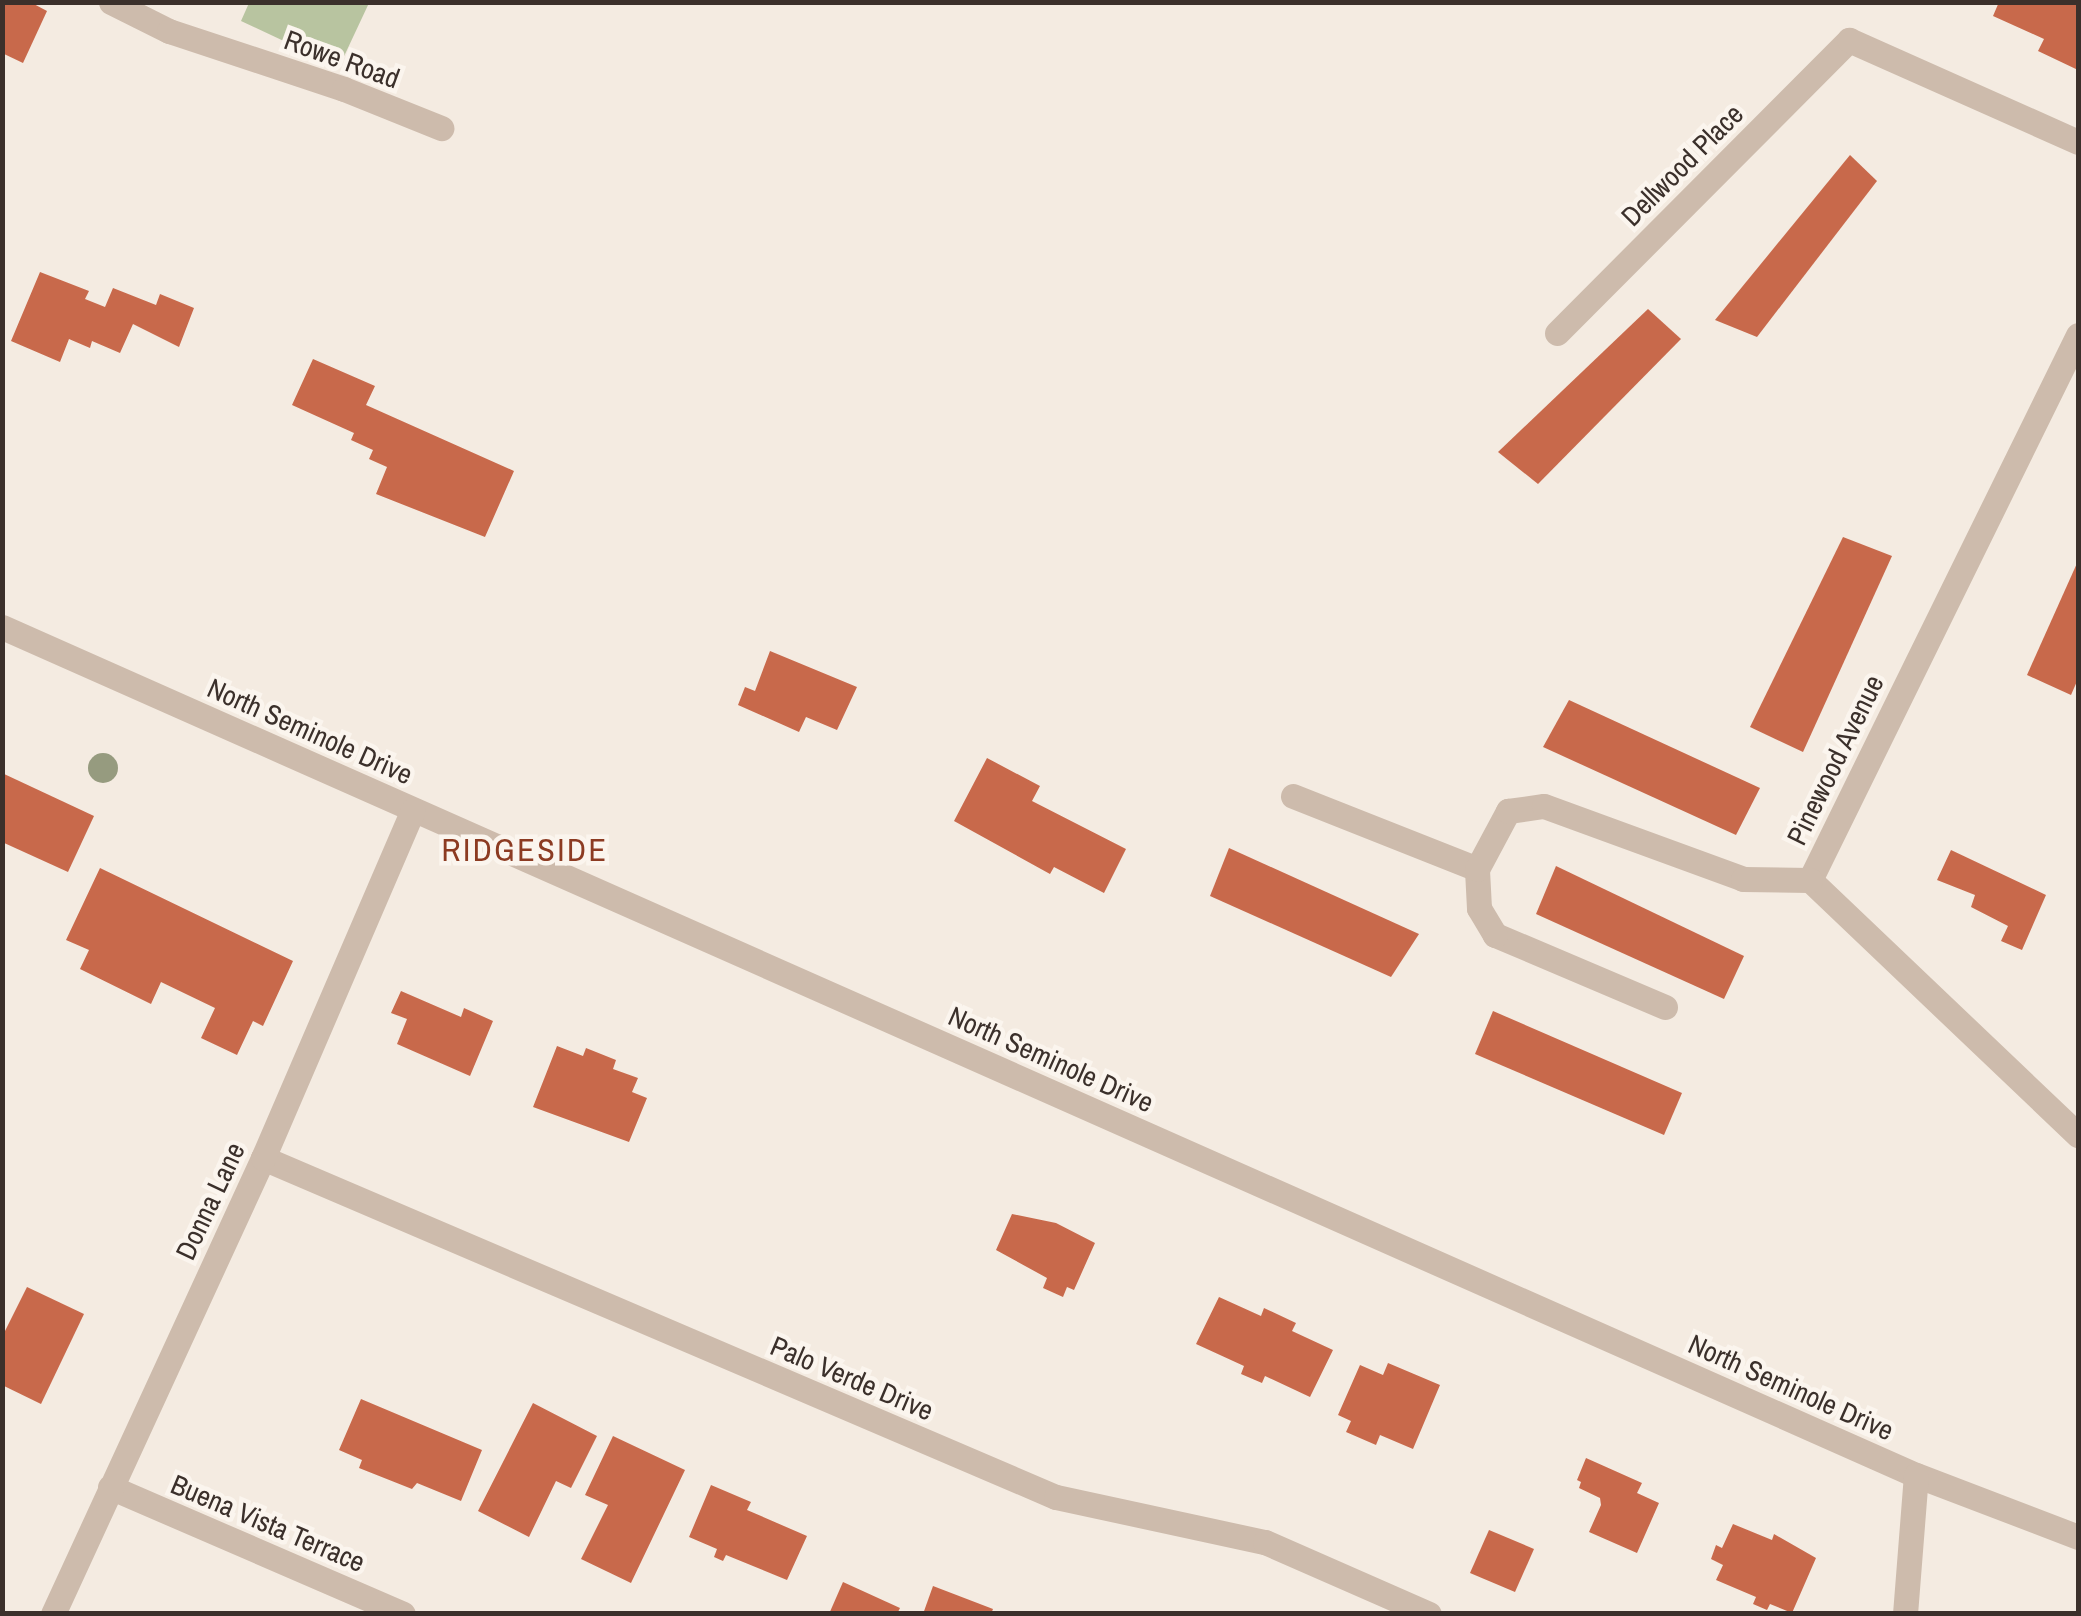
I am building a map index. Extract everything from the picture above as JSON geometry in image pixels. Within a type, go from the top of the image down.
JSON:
[{"type":"street","name":"Rowe Road","points":[[111,2],[169,31],[344,89],[441,128]]},
{"type":"street","name":"Dellwood Place","points":[[1557,333],[1849,40],[2078,142]]},
{"type":"street","name":"Pinewood Avenue","points":[[2078,335],[1810,880],[2078,1135]]},
{"type":"street","name":"North Seminole Drive","points":[[2,627],[1916,1475],[2078,1537]]},
{"type":"street","points":[[1294,796],[1477,869]]},
{"type":"street","points":[[1664,1006],[1495,935],[1479,908],[1477,869],[1508,811],[1544,806],[1744,878],[1810,880]]},
{"type":"street","name":"Donna Lane","points":[[53,1614],[263,1158],[413,810]]},
{"type":"street","name":"Palo Verde Drive","points":[[263,1158],[1056,1497],[1265,1542],[1428,1614]]},
{"type":"street","points":[[1905,1614],[1916,1475]]},
{"type":"street","name":"Buena Vista Terrace","points":[[110,1487],[403,1614]]},
{"type":"green space","points":[[249,2],[369,3],[339,67],[241,21]]},
{"type":"building","points":[[2,2],[30,2],[47,11],[23,63],[2,53]]},
{"type":"building","points":[[1999,2],[2078,2],[2078,70],[2038,51],[2044,39],[1993,16]]},
{"type":"building","points":[[1850,155],[1877,181],[1757,337],[1715,320]]},
{"type":"building","points":[[40,272],[89,291],[85,299],[105,307],[113,288],[156,305],[160,294],[194,308],[179,347],[133,324],[120,353],[92,341],[90,348],[69,339],[60,362],[11,341]]},
{"type":"building","points":[[1648,309],[1681,339],[1538,484],[1498,452]]},
{"type":"building","points":[[313,359],[375,386],[366,405],[514,471],[485,537],[376,494],[387,467],[369,459],[373,450],[351,440],[354,433],[292,405]]},
{"type":"building","points":[[1843,537],[1892,556],[1803,752],[1750,727]]},
{"type":"building","points":[[2078,561],[2078,679],[2071,695],[2027,675]]},
{"type":"building","points":[[770,651],[857,687],[837,730],[806,717],[799,732],[738,705],[745,687],[755,691]]},
{"type":"building","points":[[1569,700],[1760,788],[1736,835],[1543,747]]},
{"type":"building","points":[[987,758],[1040,786],[1032,801],[1126,849],[1104,893],[1054,867],[1050,874],[954,821]]},
{"type":"building","points":[[2,773],[94,816],[68,872],[2,842]]},
{"type":"building","points":[[1229,848],[1419,934],[1391,977],[1210,896]]},
{"type":"building","points":[[1951,850],[2046,895],[2022,950],[2001,941],[2008,926],[1971,907],[1975,895],[1937,880]]},
{"type":"building","points":[[1556,866],[1744,956],[1724,999],[1536,914]]},
{"type":"building","points":[[100,868],[293,961],[263,1026],[253,1021],[237,1055],[201,1038],[215,1008],[161,982],[151,1004],[80,969],[89,950],[66,940]]},
{"type":"building","points":[[401,991],[461,1017],[464,1008],[493,1021],[470,1076],[397,1044],[407,1019],[391,1013]]},
{"type":"building","points":[[1493,1011],[1682,1093],[1664,1135],[1475,1054]]},
{"type":"building","points":[[557,1046],[583,1056],[586,1048],[616,1060],[613,1069],[638,1078],[632,1092],[647,1098],[629,1142],[533,1107]]},
{"type":"building","points":[[1012,1214],[1056,1223],[1095,1243],[1074,1290],[1067,1287],[1063,1297],[1043,1288],[1047,1278],[996,1250]]},
{"type":"building","points":[[27,1287],[84,1314],[41,1404],[2,1385],[2,1337]]},
{"type":"building","points":[[1219,1297],[1261,1316],[1264,1308],[1296,1323],[1292,1331],[1333,1350],[1310,1397],[1265,1376],[1262,1383],[1241,1374],[1244,1366],[1196,1344]]},
{"type":"building","points":[[1388,1363],[1440,1385],[1413,1449],[1380,1435],[1376,1445],[1346,1432],[1351,1421],[1338,1415],[1360,1365],[1383,1375]]},
{"type":"building","points":[[361,1399],[482,1450],[461,1501],[417,1483],[412,1489],[359,1468],[362,1460],[339,1450]]},
{"type":"building","points":[[533,1403],[597,1436],[571,1488],[556,1481],[529,1537],[478,1511]]},
{"type":"building","points":[[613,1436],[685,1470],[631,1583],[581,1559],[608,1505],[585,1495]]},
{"type":"building","points":[[1586,1458],[1642,1483],[1637,1493],[1659,1503],[1637,1553],[1589,1532],[1601,1505],[1600,1498],[1579,1488],[1581,1482],[1577,1480]]},
{"type":"building","points":[[711,1485],[751,1502],[747,1510],[807,1536],[787,1580],[726,1555],[723,1561],[714,1557],[717,1549],[689,1537]]},
{"type":"building","points":[[1733,1524],[1772,1540],[1774,1534],[1816,1558],[1792,1613],[1770,1604],[1767,1610],[1753,1604],[1756,1597],[1716,1580],[1723,1565],[1711,1559],[1716,1545],[1722,1548]]},
{"type":"building","points":[[1489,1530],[1534,1549],[1515,1592],[1470,1573]]},
{"type":"building","points":[[843,1582],[900,1608],[897,1614],[829,1614]]},
{"type":"building","points":[[933,1586],[993,1609],[991,1614],[923,1614]]},
{"type":"district","name":"RIDGESIDE","points":[[525,850]]}]
